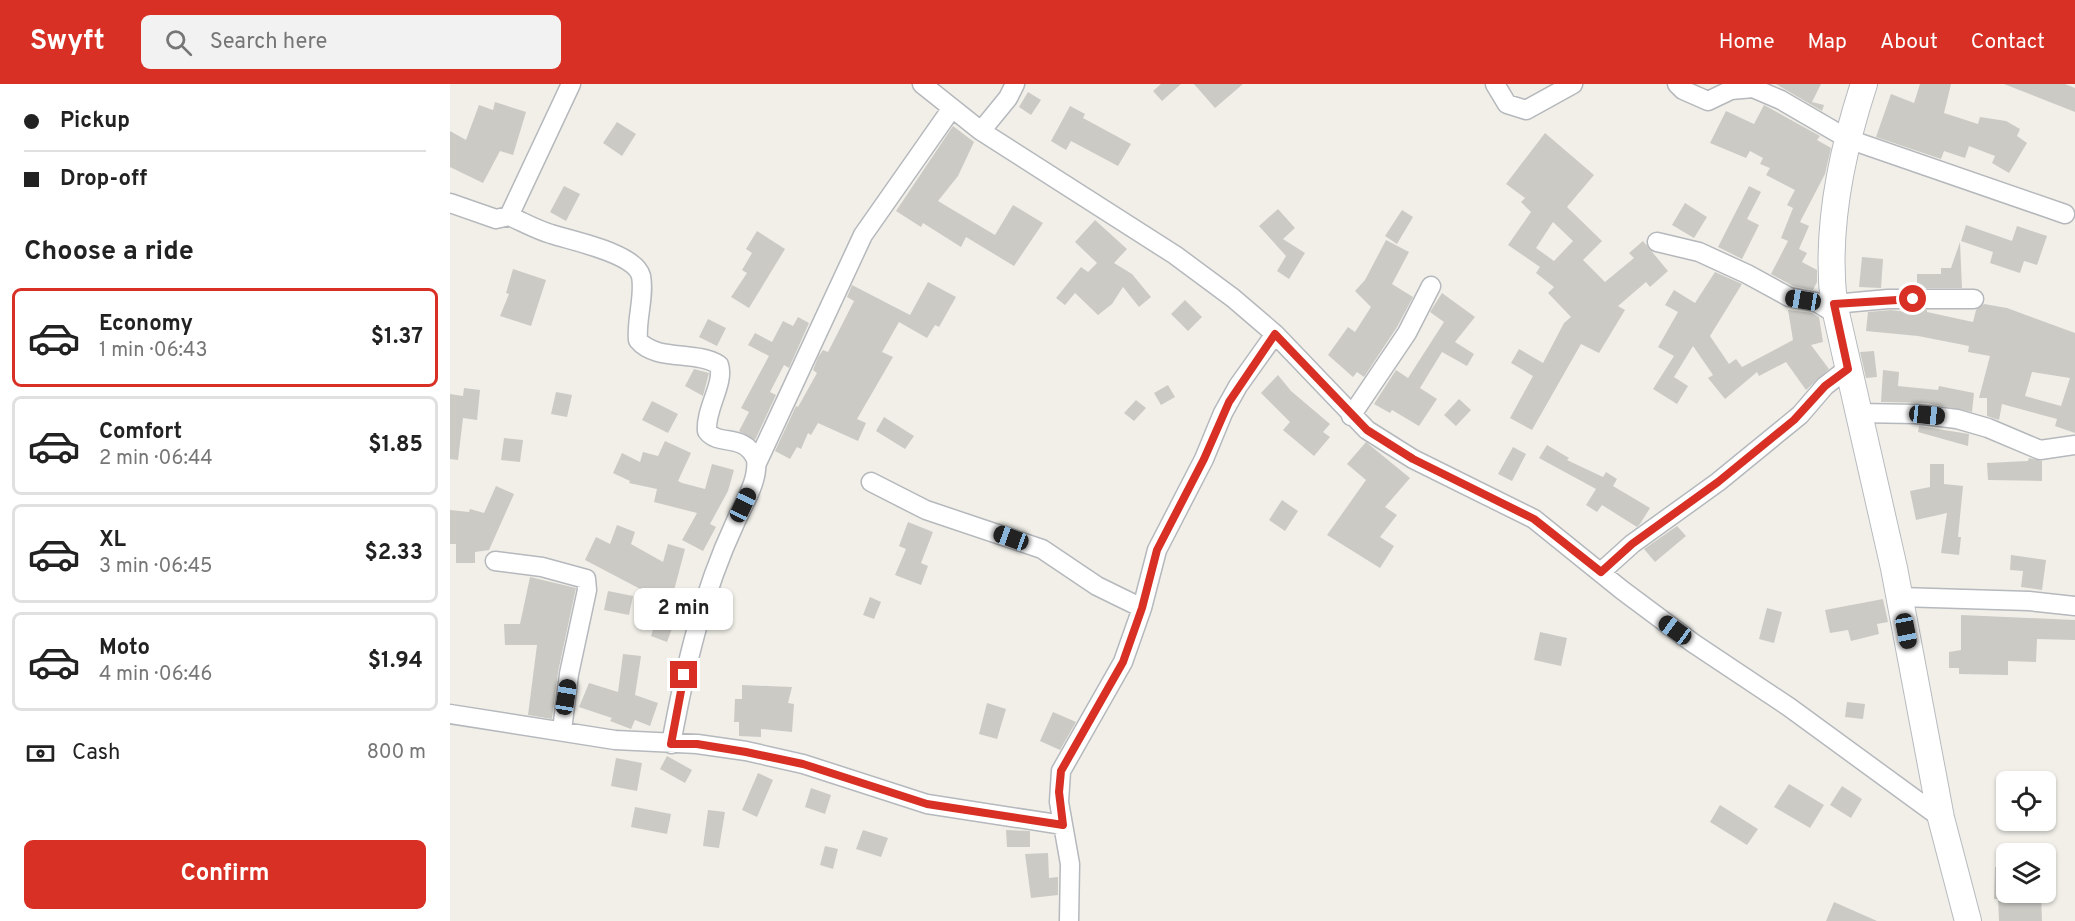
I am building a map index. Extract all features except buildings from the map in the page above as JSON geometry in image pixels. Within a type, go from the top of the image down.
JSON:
[{"type":"street","points":[[509,216],[571,84]]},
{"type":"street","points":[[922,84],[981,131],[1174,255],[1240,303],[1275,334],[1351,416],[1392,447],[1534,519],[1693,643],[1789,706],[1941,818]]},
{"type":"street","points":[[981,131],[1008,98],[1015,84]]},
{"type":"street","points":[[1495,84],[1507,104],[1526,110],[1573,84]]},
{"type":"street","points":[[1677,84],[1683,90],[1708,100],[1731,90],[1754,88],[1781,100],[1848,139],[2065,214]]},
{"type":"street","points":[[1864,84],[1848,139],[1831,240],[1830,267],[1835,309],[1900,597],[1941,818],[1968,921]]},
{"type":"street","points":[[671,744],[696,627],[726,543],[752,486],[757,463],[863,235],[952,108]]},
{"type":"street","points":[[450,203],[496,219],[509,216],[549,234],[605,250],[635,267],[639,271],[642,285],[638,340],[651,350],[708,360],[719,365],[721,375],[708,412],[707,431],[717,438],[746,445],[752,451],[757,463]]},
{"type":"street","points":[[1657,242],[1700,252],[1789,297],[1816,302],[1835,309],[1888,299],[1974,299]]},
{"type":"street","points":[[1351,416],[1407,333],[1431,286]]},
{"type":"street","points":[[1069,921],[1070,864],[1059,792],[1061,771],[1123,662],[1142,608],[1157,550],[1165,532],[1204,459],[1229,402],[1275,334]]},
{"type":"street","points":[[1601,572],[1632,544],[1718,482],[1794,420],[1825,386],[1848,369]]},
{"type":"street","points":[[1857,413],[1927,415],[1957,419],[1988,428],[2040,450],[2075,444]]},
{"type":"street","points":[[871,482],[926,510],[1042,549],[1097,586],[1142,608]]},
{"type":"street","points":[[495,561],[542,567],[585,579],[586,590],[569,674],[562,730]]},
{"type":"street","points":[[1900,597],[2029,601],[2075,606]]},
{"type":"street","points":[[450,714],[615,740],[697,744],[746,752],[803,764],[927,804],[1063,825]]},
{"type":"route","points":[[684,675],[671,744],[697,744],[803,764],[948,809],[1003,814],[1063,825],[1059,802],[1061,771],[1123,662],[1142,608],[1157,550],[1165,532],[1204,459],[1229,402],[1275,334],[1351,416],[1367,430],[1413,459],[1534,519],[1601,572],[1632,544],[1718,482],[1794,420],[1825,386],[1848,369],[1834,304],[1913,299]]}]
